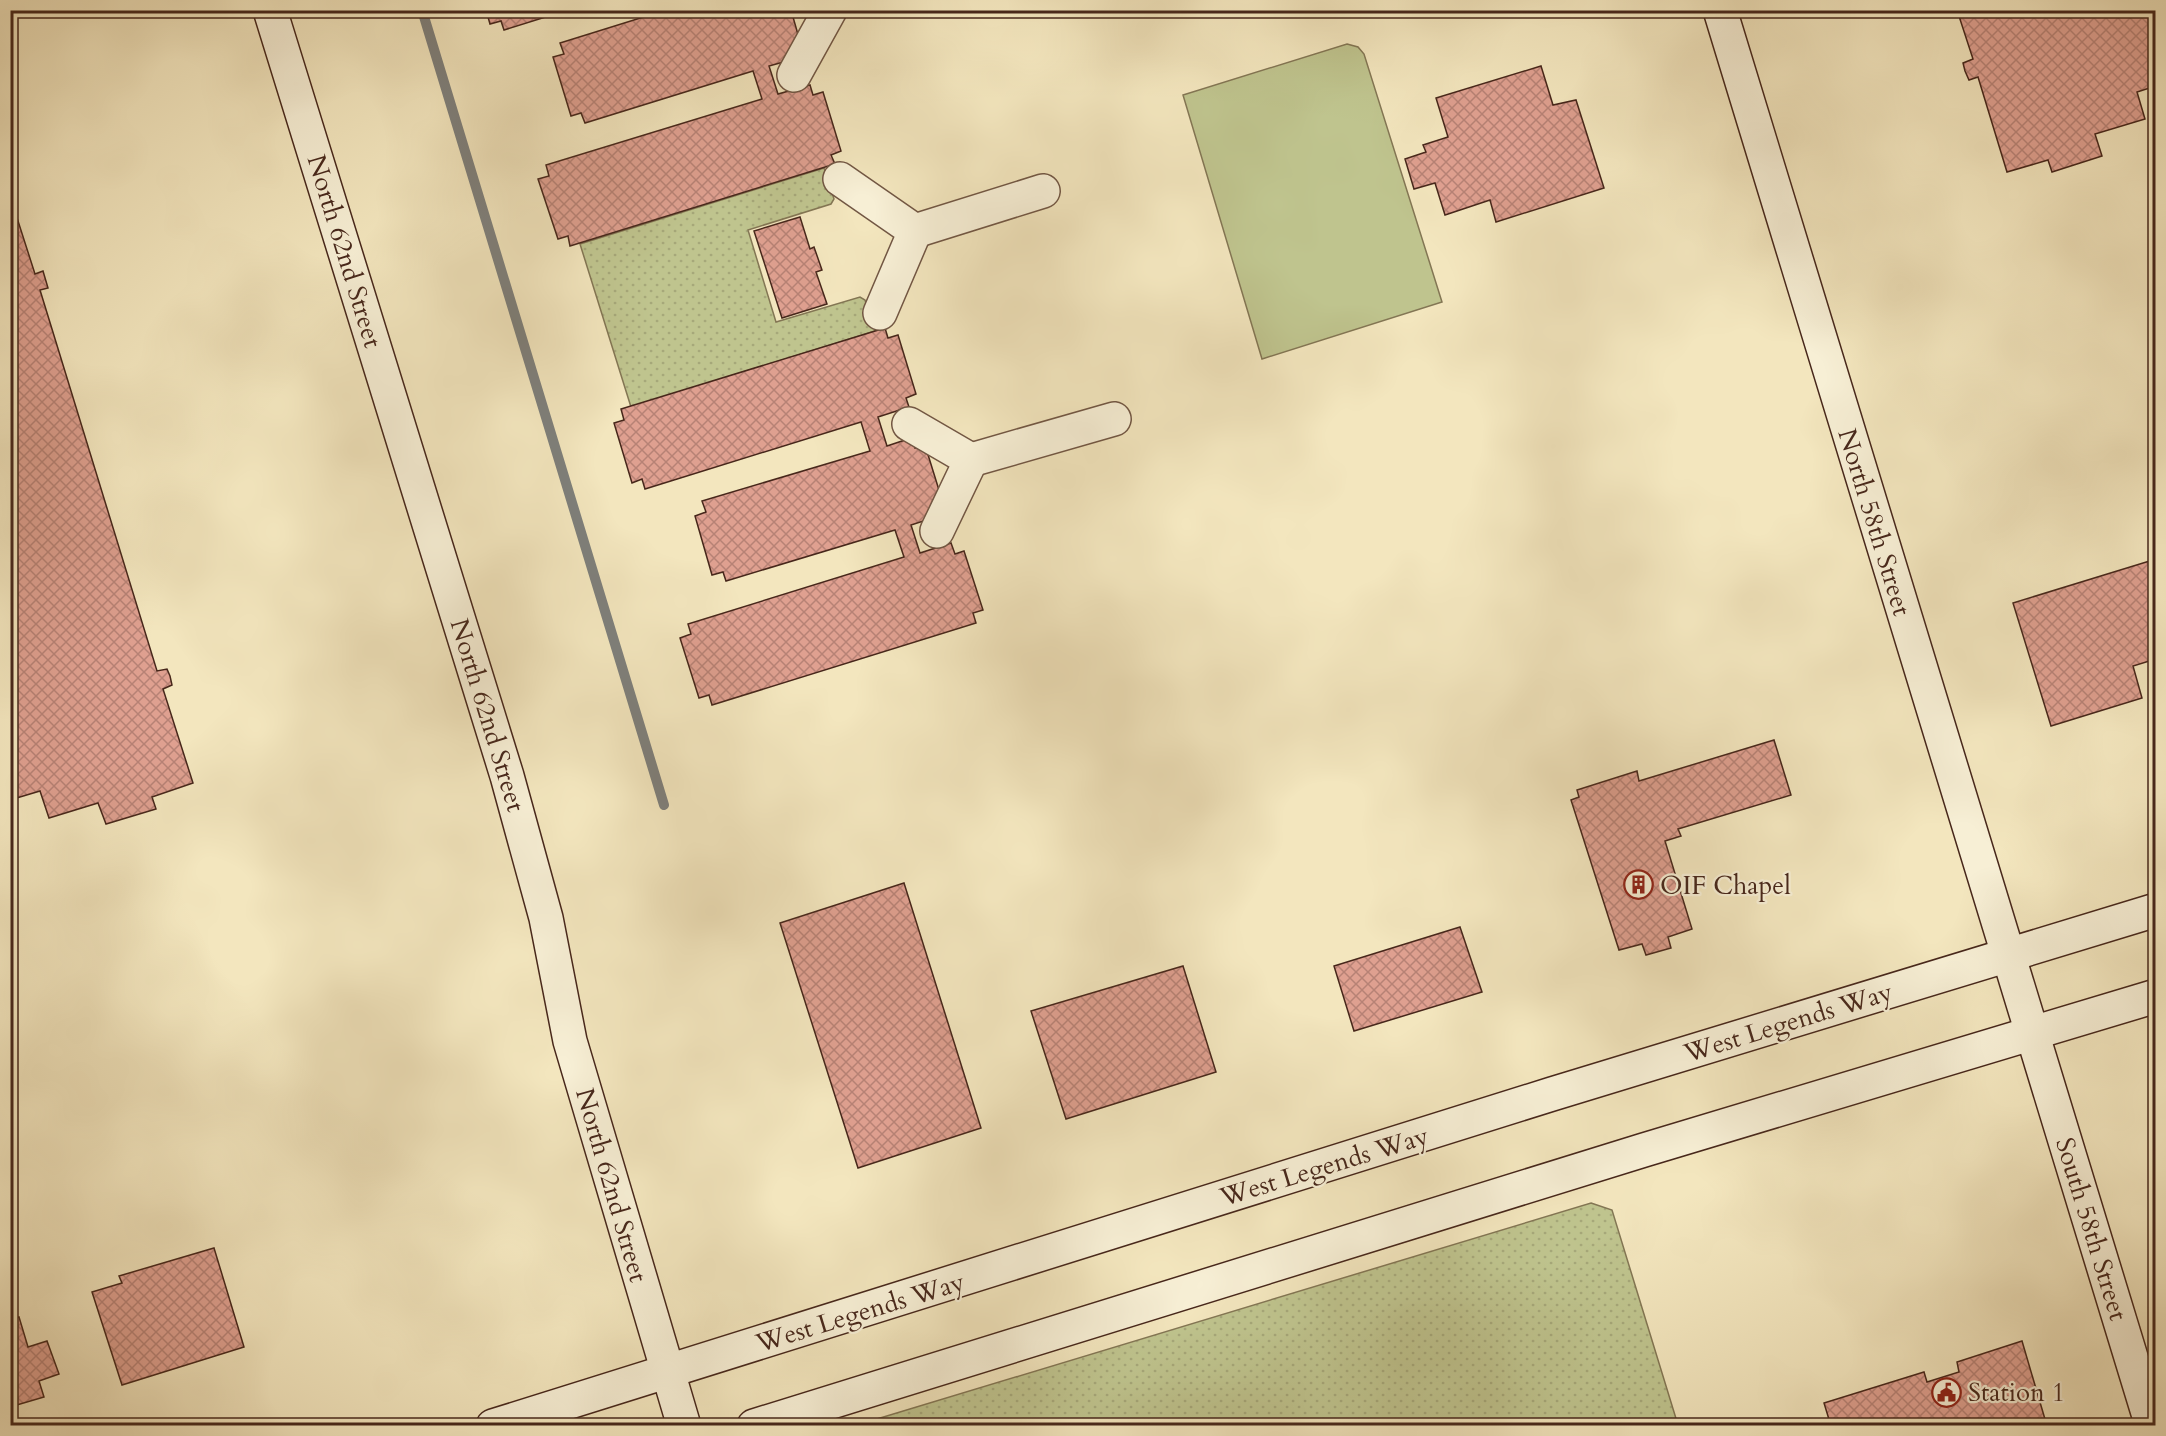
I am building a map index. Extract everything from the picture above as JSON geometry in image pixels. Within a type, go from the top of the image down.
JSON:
[{"type":"street","name":"North 62nd Street","points":[[270,10],[507,776],[546,918],[570,1041],[684,1425]]},
{"type":"street","points":[[794,75],[830,10]]},
{"type":"street","name":"North 58th Street","points":[[1720,10],[2031,1033]]},
{"type":"street","points":[[840,179],[915,231]]},
{"type":"street","points":[[880,313],[915,231],[1043,191]]},
{"type":"street","points":[[909,424],[971,460],[1114,419]]},
{"type":"street","points":[[937,531],[971,460]]},
{"type":"street","name":"West Legends Way","points":[[493,1425],[1552,1094],[2156,910]]},
{"type":"street","points":[[754,1425],[1656,1146],[2156,996]]},
{"type":"street","name":"South 58th Street","points":[[2031,1033],[2152,1425]]},
{"type":"green space","points":[[1347,44],[1358,47],[1364,54],[1442,302],[1262,359],[1183,95]]},
{"type":"green space","points":[[824,168],[834,199],[831,204],[748,230],[776,322],[860,297],[865,300],[875,331],[631,407],[580,244]]},
{"type":"green space","points":[[1591,1203],[1612,1210],[1678,1425],[857,1425]]},
{"type":"building","points":[[486,10],[568,10],[504,30],[501,21],[490,24]]},
{"type":"building","points":[[666,10],[791,10],[801,45],[794,59],[769,66],[778,94],[810,85],[813,95],[823,92],[841,151],[831,155],[835,164],[570,246],[568,236],[558,239],[538,179],[549,176],[546,165],[762,99],[753,71],[585,123],[581,113],[571,116],[553,57],[564,54],[560,43]]},
{"type":"building","points":[[1957,10],[2156,10],[2156,86],[2137,92],[2145,119],[2095,134],[2102,156],[2052,172],[2048,160],[2007,172],[1978,77],[1969,80],[1965,71],[1963,63],[1973,59]]},
{"type":"building","points":[[1541,66],[1553,105],[1576,100],[1604,188],[1496,222],[1490,200],[1445,215],[1435,183],[1414,189],[1405,159],[1426,152],[1423,145],[1448,137],[1436,98]]},
{"type":"building","points":[[10,196],[35,274],[43,271],[48,288],[40,290],[157,671],[167,669],[170,676],[172,685],[163,689],[193,783],[152,797],[156,809],[106,824],[98,803],[49,818],[40,791],[10,800]]},
{"type":"building","points":[[800,217],[810,249],[814,247],[822,270],[816,272],[827,304],[782,318],[754,231]]},
{"type":"building","points":[[885,328],[888,338],[898,335],[916,394],[906,398],[909,407],[878,417],[887,446],[911,438],[915,448],[925,445],[943,503],[936,517],[911,525],[920,553],[951,543],[955,554],[964,551],[983,610],[973,613],[976,623],[712,705],[709,695],[699,698],[680,638],[691,634],[688,624],[904,557],[895,530],[726,581],[723,572],[712,575],[695,516],[706,512],[702,501],[870,451],[861,422],[645,489],[642,479],[632,483],[614,423],[624,420],[621,409]]},
{"type":"building","points":[[2156,559],[2156,659],[2133,666],[2142,698],[2051,726],[2013,603]]},
{"type":"building","name":"OIF Chapel","points":[[1774,740],[1791,795],[1678,829],[1681,836],[1665,841],[1692,929],[1668,937],[1671,948],[1646,955],[1642,944],[1619,950],[1571,800],[1579,797],[1577,790],[1637,771],[1639,781]]},
{"type":"building","points":[[904,883],[981,1128],[858,1168],[780,923]]},
{"type":"building","points":[[1460,927],[1482,992],[1354,1031],[1334,966]]},
{"type":"building","points":[[1183,966],[1216,1072],[1066,1119],[1031,1011]]},
{"type":"building","points":[[214,1248],[244,1347],[122,1385],[92,1292],[122,1283],[119,1276]]},
{"type":"building","points":[[19,1317],[28,1347],[47,1341],[59,1374],[39,1381],[44,1397],[10,1407],[10,1319]]},
{"type":"building","name":"Station 1","points":[[2022,1341],[2047,1426],[1831,1426],[1824,1403],[1924,1372],[1927,1382],[1959,1372],[1957,1362]]},
{"type":"waterway","points":[[422,10],[664,805]]},
{"type":"place","name":"OIF Chapel","points":[[1639,885]]},
{"type":"place","name":"Station 1","points":[[1947,1392]]}]
